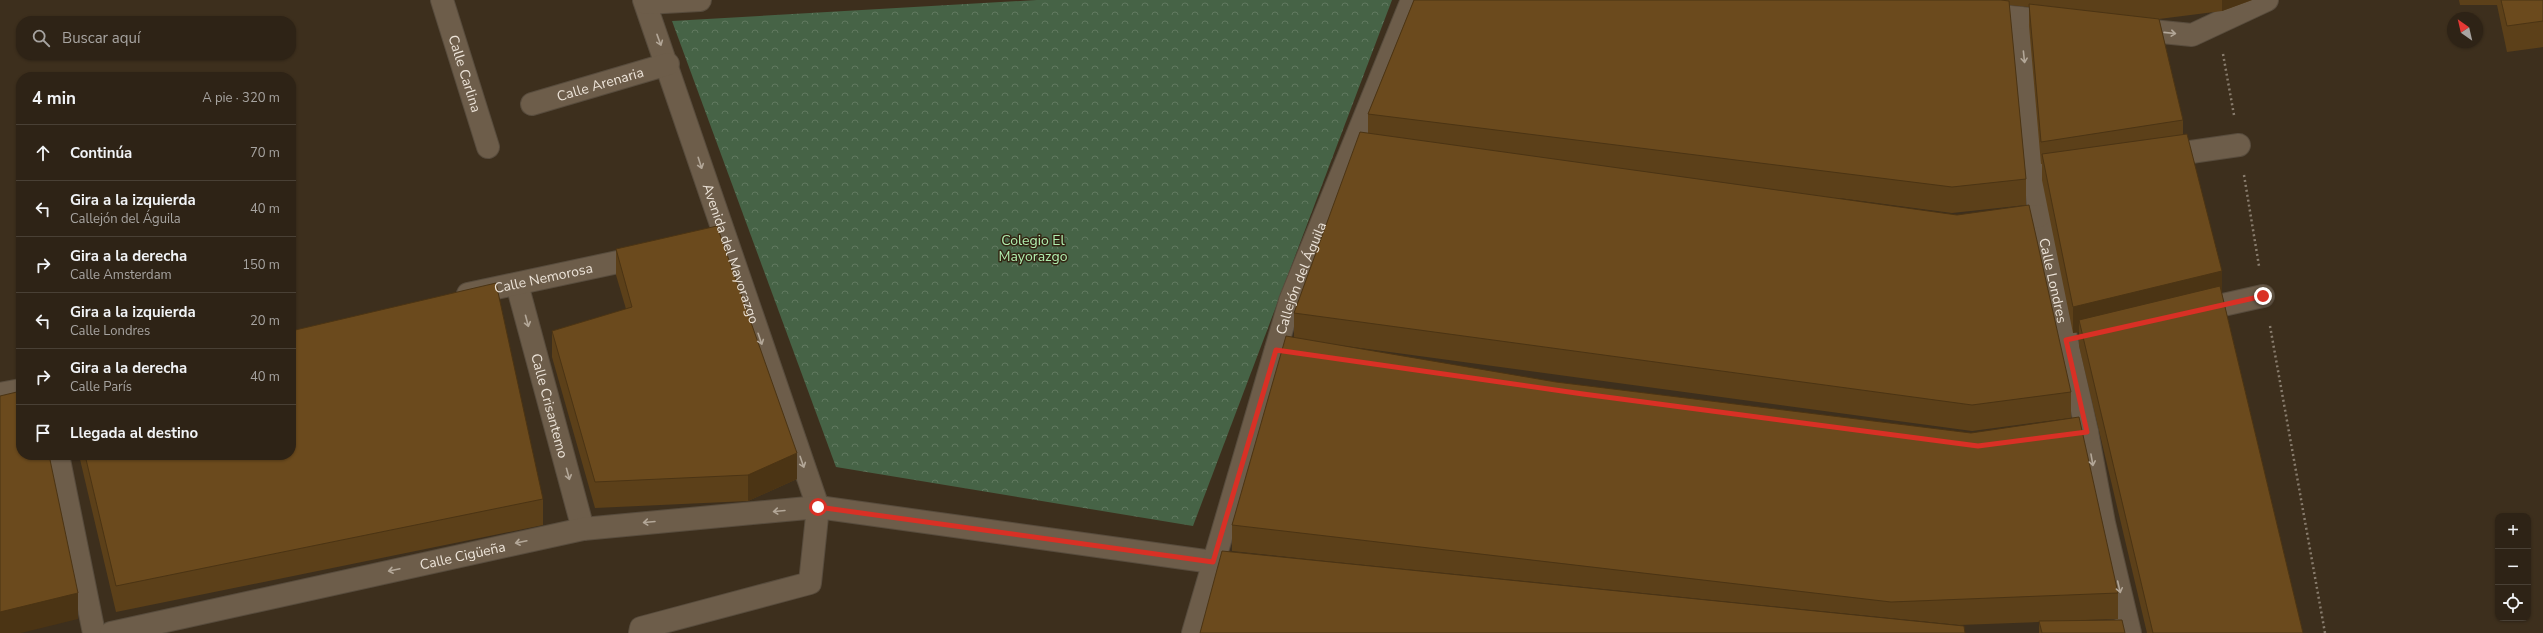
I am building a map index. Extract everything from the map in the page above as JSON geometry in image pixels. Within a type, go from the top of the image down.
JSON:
[{"type":"street","name":"Calle Carlina","points":[[442,0],[488,147]]},
{"type":"street","points":[[645,2],[700,0]]},
{"type":"street","name":"Callejón del Águila","points":[[1193,633],[1290,301],[1412,0]]},
{"type":"street","points":[[2114,27],[2192,35],[2267,0]]},
{"type":"street","name":"Avenida del Mayorazgo","points":[[645,2],[668,64],[818,507]]},
{"type":"street","points":[[1958,12],[2059,22]]},
{"type":"street","name":"Calle Londres","points":[[2020,18],[2039,216],[2087,432],[2104,522],[2129,632]]},
{"type":"street","name":"Calle Arenaria","points":[[532,104],[668,64]]},
{"type":"street","points":[[2145,159],[2239,145]]},
{"type":"street","points":[[1351,150],[1375,152]]},
{"type":"street","points":[[2035,175],[2058,172]]},
{"type":"street","points":[[1979,224],[2039,216]]},
{"type":"street","points":[[702,244],[726,239]]},
{"type":"street","name":"Calle Nemorosa","points":[[447,299],[664,252]]},
{"type":"street","name":"Calle Crisantemo","points":[[517,284],[583,528]]},
{"type":"street","points":[[2180,314],[2263,296]]},
{"type":"street","points":[[2066,340],[2089,335]]},
{"type":"street","points":[[1276,350],[1331,358]]},
{"type":"street","points":[[0,394],[16,391]]},
{"type":"street","points":[[2033,439],[2087,432]]},
{"type":"street","points":[[59,460],[94,633]]},
{"type":"street","points":[[640,633],[641,628],[810,583],[818,507]]},
{"type":"street","name":"Calle Cigüeña","points":[[111,633],[583,528],[818,507],[1268,569]]},
{"type":"street","points":[[2081,633],[2129,632]]},
{"type":"green space","name":"Colegio El Mayorazgo","points":[[1037,0],[1392,0],[1193,526],[836,467],[672,21]]},
{"type":"building","points":[[1414,0],[2009,1],[2026,179],[1952,187],[1368,114]]},
{"type":"building","points":[[2501,0],[2543,0],[2543,21],[2507,26]]},
{"type":"building","points":[[2029,4],[2159,19],[2183,120],[2041,142]]},
{"type":"building","points":[[1360,132],[1957,215],[2029,205],[2071,392],[1972,405],[1294,313]]},
{"type":"building","points":[[2187,134],[2222,271],[2073,307],[2042,154]]},
{"type":"building","points":[[717,226],[797,453],[748,475],[595,482],[552,331],[632,307],[616,249]]},
{"type":"building","points":[[496,283],[543,499],[116,586],[86,460],[296,460],[296,330]]},
{"type":"building","points":[[2220,286],[2303,633],[2153,633],[2079,320]]},
{"type":"building","points":[[1286,336],[1556,382],[1971,433],[2079,417],[2118,593],[1891,602],[1232,525]]},
{"type":"building","points":[[16,392],[16,460],[50,460],[78,593],[0,612],[0,396]]},
{"type":"building","points":[[1222,551],[1964,626],[1965,633],[1200,633]]},
{"type":"building","points":[[2122,620],[2125,633],[2042,633],[2039,621]]},
{"type":"route","points":[[818,507],[1213,562],[1276,350],[1583,394],[1978,446],[2087,432],[2066,340],[2263,296]]}]
